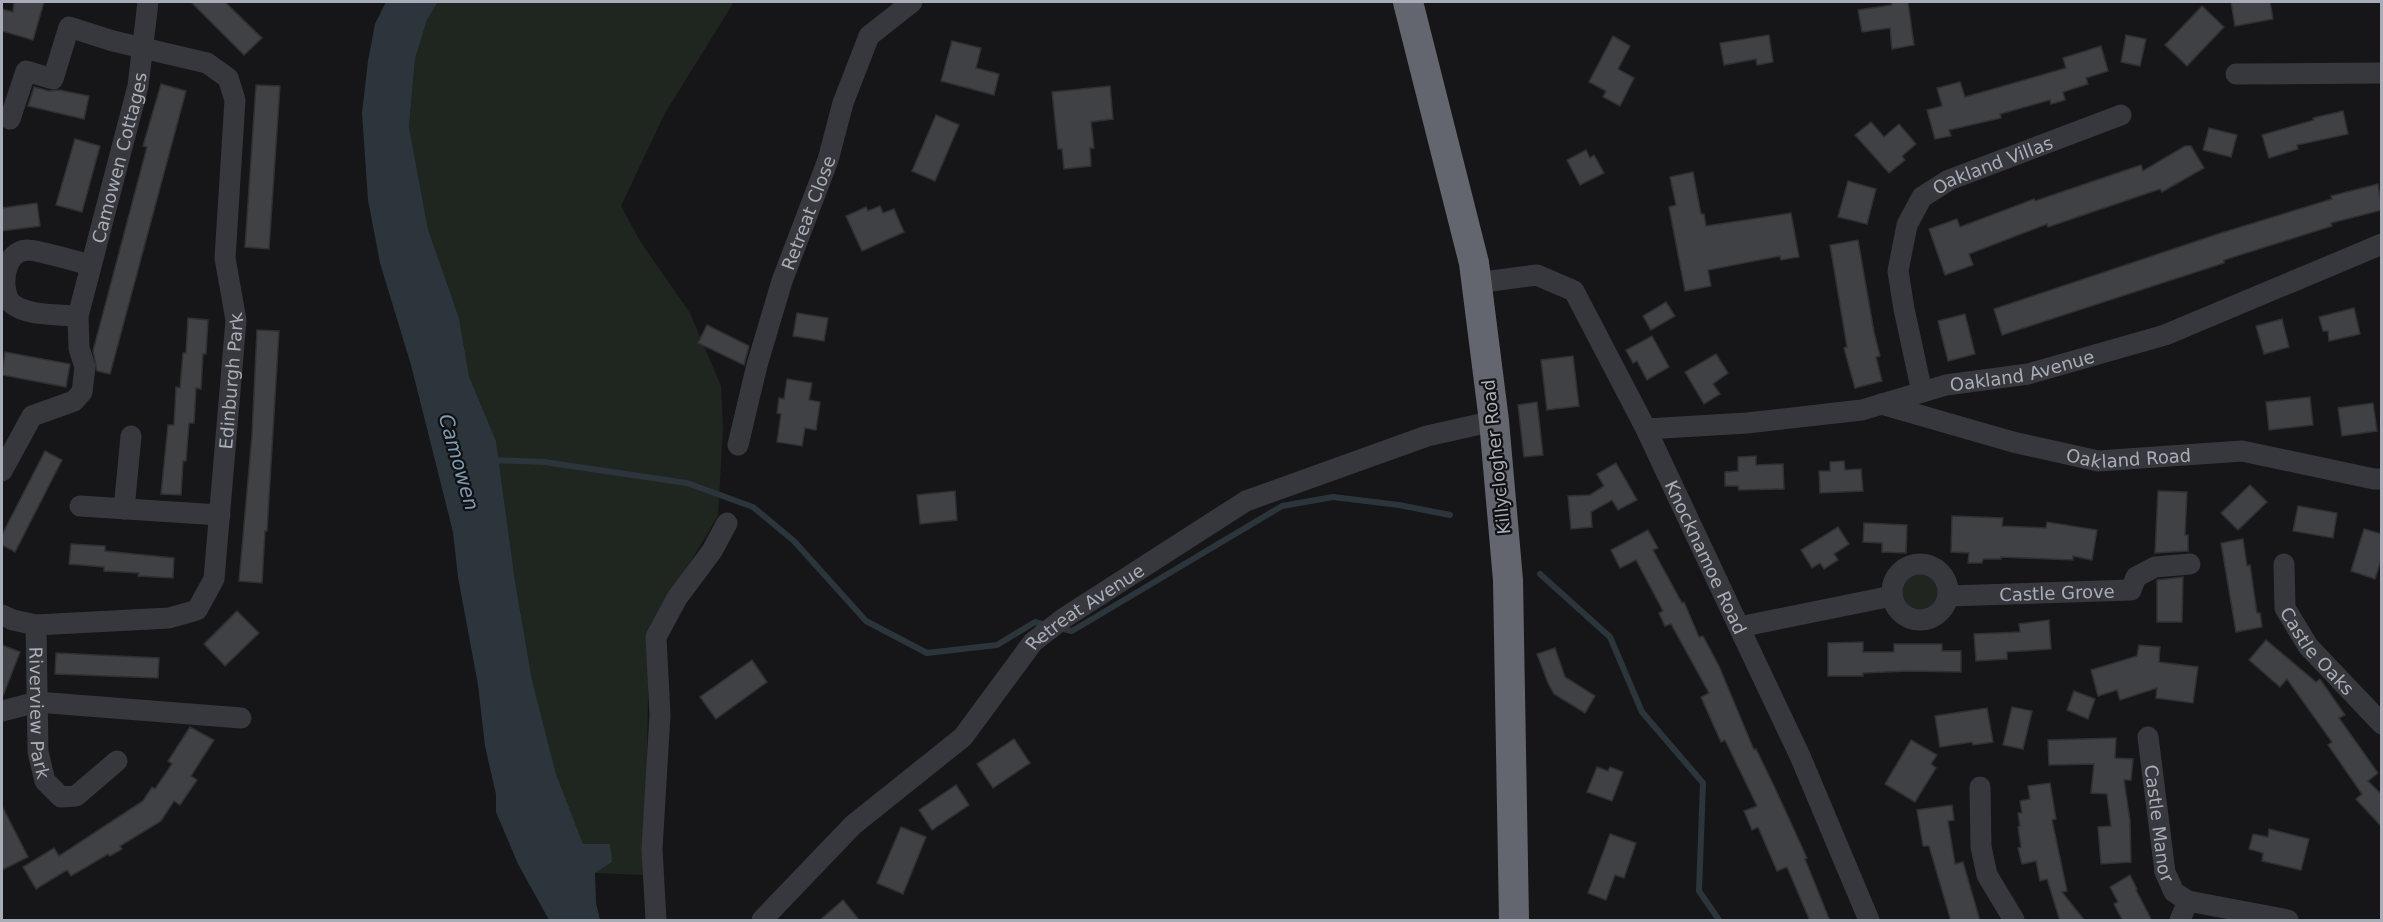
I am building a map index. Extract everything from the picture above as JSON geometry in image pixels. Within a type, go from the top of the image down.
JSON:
[{"type":"highway","name":"Killyclogher Road","points":[[1408,2],[1474,263],[1494,422],[1508,580],[1514,921]]},
{"type":"street","name":"Camowen Cottages","points":[[2,471],[32,416],[74,401],[82,392],[85,367],[79,348],[78,316],[138,86],[148,2]]},
{"type":"street","name":"Retreat Close","points":[[738,445],[757,366],[782,281],[828,160],[843,103],[869,36],[912,2]]},
{"type":"street","name":"Edinburgh Park","points":[[2,615],[36,625],[169,618],[197,610],[213,579],[236,320],[225,258],[235,100],[228,78],[207,63],[112,41],[69,27],[53,79],[26,70],[10,119]]},
{"type":"street","points":[[2236,74],[2382,73]]},
{"type":"street","name":"Oakland Villas","points":[[1922,392],[1898,271],[1906,225],[1922,197],[1949,180],[2121,115]]},
{"type":"street","name":"Oakland Avenue","points":[[1646,429],[1747,423],[1863,410],[1946,384],[2028,374],[2165,335],[2382,244]]},
{"type":"street","name":"Camowen Cottages","points":[[78,316],[31,312],[10,301],[3,289],[3,272],[14,254],[26,250],[91,265]]},
{"type":"street","name":"Knocknamoe Road","points":[[1476,283],[1538,275],[1574,291],[1646,429],[1740,627],[1800,756],[1869,921]]},
{"type":"street","name":"Oakland Road","points":[[1881,404],[2013,442],[2098,461],[2242,451],[2382,479]]},
{"type":"street","name":"Retreat Avenue","points":[[762,921],[853,825],[963,737],[1033,642],[1064,618],[1246,501],[1427,436],[1494,422]]},
{"type":"street","points":[[124,509],[131,436]]},
{"type":"street","points":[[80,506],[220,515]]},
{"type":"street","points":[[656,921],[652,849],[660,715],[656,637],[677,598],[712,551],[727,523]]},
{"type":"street","points":[[1913,563],[1927,563],[1939,570],[1947,582],[1949,596],[1945,606],[1937,615],[1926,620],[1915,620],[1904,615],[1896,607],[1892,596],[1893,582],[1900,570],[1913,563]]},
{"type":"street","name":"Castle Grove","points":[[1949,596],[2131,590],[2136,577],[2155,567],[2190,564]]},
{"type":"street","name":"Castle Oaks","points":[[2284,564],[2285,608],[2296,627],[2308,646],[2382,724]]},
{"type":"street","points":[[1740,627],[1892,596]]},
{"type":"street","name":"Riverview Park","points":[[36,625],[38,752],[45,781],[61,797],[76,796],[117,761]]},
{"type":"street","points":[[2,711],[37,702],[241,718]]},
{"type":"street","name":"Castle Manor","points":[[2148,737],[2165,872],[2174,892],[2188,901],[2288,921]]},
{"type":"street","points":[[1980,787],[1981,847],[1988,875],[2014,921]]},
{"type":"street","name":"Castle Manor","points":[[2180,921],[2188,901]]},
{"type":"shaded area","points":[[438,2],[734,2],[665,113],[621,206],[640,241],[690,313],[721,386],[723,428],[718,516],[667,601],[649,638],[645,875],[595,873],[610,844],[583,845],[556,774],[532,680],[515,581],[496,441],[469,376],[459,318],[428,229],[409,127],[415,59],[427,20]]},
{"type":"shaded area","points":[[1919,573],[1932,579],[1938,592],[1932,605],[1919,611],[1906,605],[1900,592],[1906,579]]},
{"type":"water","name":"Camowen","points":[[386,2],[438,2],[427,20],[415,59],[409,127],[428,229],[459,318],[469,376],[496,441],[515,581],[532,680],[556,774],[583,844],[610,844],[612,862],[595,873],[596,903],[600,920],[549,920],[518,864],[496,812],[496,794],[485,746],[478,685],[458,577],[453,532],[411,365],[380,263],[368,200],[362,113],[375,24]]},
{"type":"building","points":[[14,2],[44,2],[33,40],[2,31],[2,9],[13,12]]},
{"type":"building","points":[[191,2],[225,2],[262,38],[244,55]]},
{"type":"building","points":[[1891,2],[1908,2],[1914,45],[1892,49],[1890,28],[1862,32],[1858,10],[1892,5]]},
{"type":"building","points":[[2231,2],[2270,2],[2273,19],[2235,26]]},
{"type":"building","points":[[2202,6],[2224,27],[2187,66],[2165,45]]},
{"type":"building","points":[[1769,35],[1773,62],[1757,65],[1756,59],[1724,65],[1720,43]]},
{"type":"building","points":[[2126,35],[2146,39],[2140,66],[2121,62]]},
{"type":"building","points":[[1613,36],[1630,46],[1618,69],[1634,78],[1620,106],[1603,97],[1606,91],[1589,82]]},
{"type":"building","points":[[952,41],[981,48],[976,68],[999,74],[994,95],[941,81]]},
{"type":"building","points":[[2101,46],[2108,71],[2086,78],[2088,84],[2063,92],[2065,100],[2051,104],[2050,100],[2000,114],[2001,118],[1949,130],[1951,136],[1935,139],[1927,110],[1942,106],[1937,88],[1960,82],[1965,97],[2066,68],[2063,58]]},
{"type":"building","points":[[161,84],[186,91],[110,374],[97,371],[93,351],[147,147],[143,146]]},
{"type":"building","points":[[256,85],[280,86],[269,249],[245,247]]},
{"type":"building","points":[[1110,86],[1113,119],[1091,122],[1094,148],[1090,148],[1091,166],[1064,169],[1062,149],[1058,149],[1052,92]]},
{"type":"building","points":[[34,87],[89,96],[84,119],[28,106]]},
{"type":"building","points":[[2343,111],[2348,134],[2297,145],[2298,149],[2269,158],[2262,135],[2314,120],[2313,118]]},
{"type":"building","points":[[936,115],[959,125],[935,181],[912,171]]},
{"type":"building","points":[[1871,122],[1884,137],[1899,124],[1916,144],[1902,156],[1905,160],[1889,173],[1855,135]]},
{"type":"building","points":[[2209,128],[2237,135],[2231,157],[2203,150]]},
{"type":"building","points":[[75,139],[100,146],[82,212],[56,205]]},
{"type":"building","points":[[2185,146],[2191,146],[2204,168],[2162,192],[2160,189],[2048,227],[2047,224],[1969,254],[1973,265],[1945,275],[1929,229],[1957,219],[1960,227],[2034,199],[2035,201],[2141,165],[2143,171]]},
{"type":"building","points":[[1586,150],[1590,158],[1594,155],[1604,173],[1580,185],[1567,160]]},
{"type":"building","points":[[1693,172],[1701,214],[1704,214],[1706,226],[1791,213],[1799,257],[1781,260],[1780,256],[1708,270],[1711,286],[1685,291],[1669,207],[1676,205],[1670,177]]},
{"type":"building","points":[[1848,181],[1876,189],[1867,224],[1838,217]]},
{"type":"building","points":[[2378,184],[2382,210],[2331,223],[2332,226],[2224,260],[2224,263],[2002,335],[1994,309],[2221,233],[2332,199],[2331,196]]},
{"type":"building","points":[[37,203],[40,226],[2,231],[2,208]]},
{"type":"building","points":[[880,206],[883,213],[894,209],[904,232],[862,251],[846,216],[866,207],[868,211]]},
{"type":"building","points":[[1858,240],[1880,356],[1876,357],[1882,381],[1855,388],[1844,348],[1847,347],[1830,245]]},
{"type":"building","points":[[1666,302],[1675,316],[1651,330],[1643,316]]},
{"type":"building","points":[[2354,308],[2360,334],[2329,341],[2328,331],[2323,331],[2319,317]]},
{"type":"building","points":[[797,313],[828,318],[824,341],[793,336]]},
{"type":"building","points":[[1965,314],[1975,354],[1948,361],[1938,321]]},
{"type":"building","points":[[188,318],[208,320],[201,389],[196,388],[194,423],[189,423],[181,495],[161,494],[168,425],[174,425],[176,387],[180,388],[183,353],[186,353]]},
{"type":"building","points":[[2282,319],[2289,347],[2264,354],[2256,326]]},
{"type":"building","points":[[707,325],[749,346],[744,365],[698,343]]},
{"type":"building","points":[[257,330],[279,331],[262,583],[239,581],[252,435]]},
{"type":"building","points":[[1652,336],[1669,367],[1647,380],[1637,361],[1633,363],[1626,350]]},
{"type":"building","points":[[5,352],[70,364],[66,387],[2,375]]},
{"type":"building","points":[[1716,354],[1728,373],[1713,384],[1720,394],[1704,404],[1685,372]]},
{"type":"building","points":[[1573,356],[1579,406],[1547,410],[1541,360]]},
{"type":"building","points":[[787,379],[812,383],[809,400],[820,402],[816,430],[805,428],[802,446],[777,442],[781,414],[777,413],[779,398],[784,399]]},
{"type":"building","points":[[2310,397],[2313,425],[2269,430],[2266,402]]},
{"type":"building","points":[[1537,402],[1543,455],[1524,457],[1518,405]]},
{"type":"building","points":[[2373,403],[2377,431],[2342,436],[2338,408]]},
{"type":"building","points":[[45,451],[62,460],[15,552],[2,545],[2,535]]},
{"type":"building","points":[[1756,456],[1756,465],[1783,464],[1784,489],[1739,490],[1738,486],[1725,486],[1725,472],[1738,471],[1738,457]]},
{"type":"building","points":[[1844,461],[1845,470],[1861,469],[1863,491],[1820,493],[1819,471],[1830,471],[1830,462]]},
{"type":"building","points":[[1616,463],[1637,500],[1618,510],[1612,500],[1591,512],[1592,527],[1571,529],[1568,496],[1590,495],[1604,486],[1597,474]]},
{"type":"building","points":[[2250,485],[2267,502],[2238,530],[2221,513]]},
{"type":"building","points":[[955,491],[957,520],[920,524],[917,495]]},
{"type":"building","points":[[2158,491],[2187,492],[2185,535],[2188,535],[2188,551],[2155,553]]},
{"type":"building","points":[[2298,506],[2337,513],[2333,538],[2293,531]]},
{"type":"building","points":[[1952,516],[2003,518],[2002,526],[2046,528],[2047,522],[2097,530],[2092,560],[2073,556],[2073,560],[2001,557],[2001,559],[1983,559],[1982,563],[1968,563],[1969,553],[1951,552]]},
{"type":"building","points":[[1864,523],[1907,525],[1906,553],[1882,552],[1882,543],[1863,542]]},
{"type":"building","points":[[1838,527],[1849,544],[1834,554],[1838,560],[1824,569],[1820,563],[1812,568],[1801,550]]},
{"type":"building","points":[[2364,529],[2382,534],[2382,557],[2375,579],[2351,571]]},
{"type":"building","points":[[1648,530],[1658,548],[1653,550],[1682,603],[1684,602],[1699,637],[1703,636],[1719,666],[1754,750],[1756,749],[1807,858],[1805,859],[1830,921],[1810,921],[1787,867],[1777,871],[1758,827],[1752,830],[1744,811],[1757,806],[1725,740],[1721,742],[1701,697],[1709,693],[1671,624],[1665,626],[1659,613],[1663,611],[1636,560],[1620,568],[1611,550]]},
{"type":"building","points":[[2243,539],[2247,566],[2250,565],[2257,613],[2260,613],[2262,627],[2236,632],[2221,543]]},
{"type":"building","points":[[71,544],[105,546],[105,551],[174,558],[173,578],[138,576],[139,573],[104,571],[104,567],[69,564]]},
{"type":"building","points":[[2183,577],[2182,622],[2157,622],[2157,580]]},
{"type":"building","points":[[237,611],[259,633],[225,666],[204,644]]},
{"type":"building","points":[[2049,620],[2051,649],[2007,652],[2007,659],[1976,661],[1974,634],[2020,632],[2019,624]]},
{"type":"building","points":[[2266,640],[2316,682],[2320,679],[2345,715],[2339,718],[2378,773],[2368,781],[2382,795],[2382,827],[2356,799],[2362,794],[2328,745],[2332,742],[2287,679],[2280,687],[2249,660]]},
{"type":"building","points":[[1863,642],[1863,652],[1894,652],[1894,644],[1942,644],[1942,651],[1961,651],[1961,672],[1908,671],[1863,673],[1863,676],[1828,676],[1828,643]]},
{"type":"building","points":[[2,645],[20,652],[3,696],[2,696]]},
{"type":"building","points":[[2139,645],[2160,647],[2159,662],[2198,667],[2193,703],[2156,698],[2157,688],[2120,700],[2117,690],[2098,696],[2091,670],[2137,656]]},
{"type":"building","points":[[1555,648],[1565,677],[1595,696],[1585,713],[1554,694],[1548,683],[1537,654]]},
{"type":"building","points":[[56,653],[159,658],[158,678],[55,674]]},
{"type":"building","points":[[752,660],[767,682],[716,719],[700,697]]},
{"type":"building","points":[[2074,691],[2095,699],[2088,719],[2067,710]]},
{"type":"building","points":[[2012,707],[2032,711],[2023,749],[2003,745]]},
{"type":"building","points":[[1987,708],[1993,742],[1973,745],[1972,742],[1940,747],[1935,716]]},
{"type":"building","points":[[190,727],[214,740],[191,776],[197,780],[180,805],[174,801],[161,821],[120,846],[122,849],[110,856],[108,854],[71,876],[67,870],[36,889],[23,867],[54,848],[59,856],[143,801],[152,787],[155,789],[172,764],[168,761]]},
{"type":"building","points":[[2116,738],[2115,758],[2133,759],[2131,780],[2124,780],[2130,821],[2131,862],[2101,864],[2098,827],[2111,826],[2107,794],[2091,793],[2094,764],[2049,765],[2048,740]]},
{"type":"building","points":[[1014,739],[1030,763],[993,788],[977,764]]},
{"type":"building","points":[[1911,740],[1937,755],[1931,764],[1936,768],[1915,802],[1885,784]]},
{"type":"building","points":[[1597,767],[1608,771],[1610,767],[1623,772],[1612,801],[1587,792]]},
{"type":"building","points":[[2050,783],[2056,819],[2052,820],[2067,891],[2062,892],[2085,921],[2060,921],[2047,879],[2040,881],[2036,861],[2022,864],[2018,848],[2021,847],[2018,827],[2020,826],[2018,813],[2022,813],[2020,801],[2030,799],[2028,786]]},
{"type":"building","points":[[956,785],[969,805],[932,830],[919,810]]},
{"type":"building","points":[[1952,805],[1954,820],[1948,821],[1955,864],[1963,862],[1980,921],[1951,921],[1929,846],[1923,846],[1917,810]]},
{"type":"building","points":[[2,806],[28,857],[2,870]]},
{"type":"building","points":[[901,827],[926,837],[903,894],[877,883]]},
{"type":"building","points":[[2269,829],[2309,839],[2301,870],[2262,861],[2263,853],[2249,849],[2253,834],[2268,837]]},
{"type":"building","points":[[1610,834],[1636,843],[1624,878],[1615,875],[1606,900],[1588,893]]},
{"type":"building","points":[[2130,875],[2152,921],[2123,921],[2114,904],[2118,902],[2110,887]]},
{"type":"building","points":[[843,900],[860,921],[819,921]]},
{"type":"waterway","points":[[492,460],[544,462],[687,483],[753,507],[794,541],[866,621],[927,653],[997,645],[1035,622],[1046,625]]},
{"type":"waterway","points":[[1059,628],[1072,631],[1282,506],[1333,497],[1399,505],[1450,515]]},
{"type":"waterway","points":[[1540,574],[1610,637],[1642,712],[1703,783],[1699,891],[1719,920]]}]
